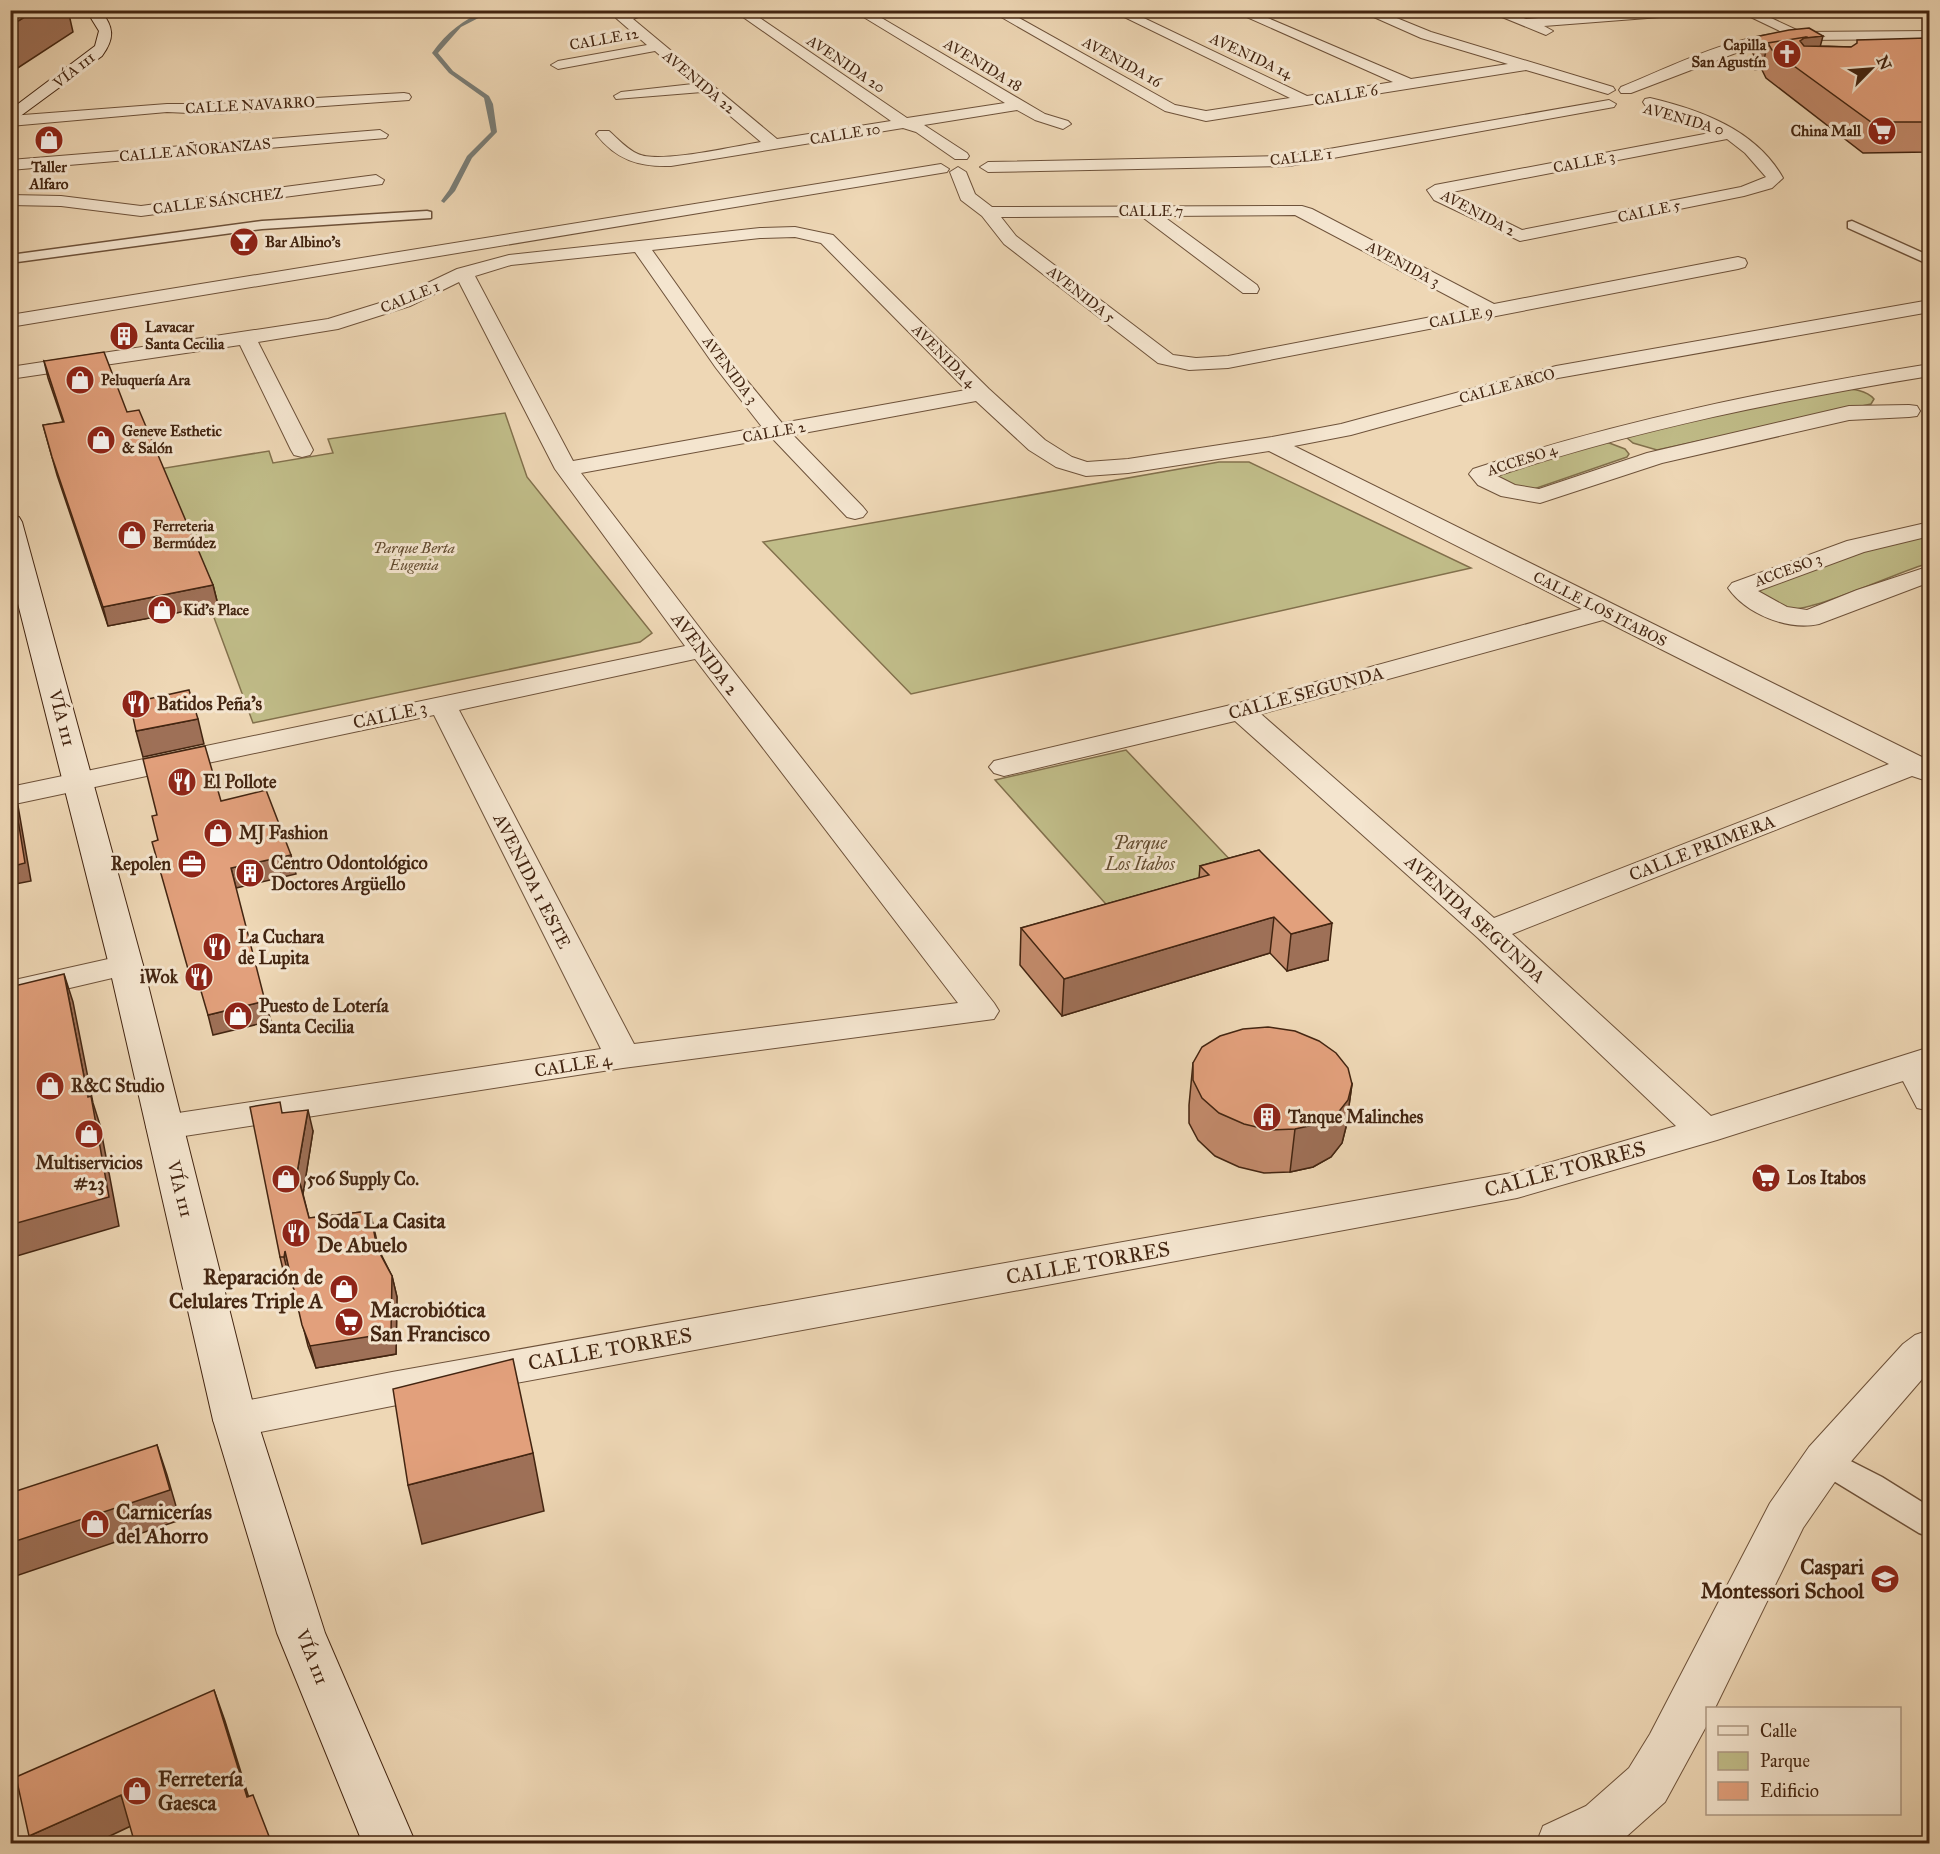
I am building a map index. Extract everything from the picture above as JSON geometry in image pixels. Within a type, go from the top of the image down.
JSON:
[{"type":"street","name":"VÍA 111","points":[[12,117],[97,53],[104,45],[108,38],[106,27],[92,10]]},
{"type":"street","name":"AVENIDA 22","points":[[650,10],[623,18],[775,145]]},
{"type":"street","name":"AVENIDA 20","points":[[739,10],[906,124],[903,133],[947,163]]},
{"type":"street","name":"AVENIDA 18","points":[[858,10],[1018,105],[1040,117],[1063,124]]},
{"type":"street","name":"AVENIDA 16","points":[[995,10],[1170,108]]},
{"type":"street","name":"AVENIDA 14","points":[[1116,10],[1307,101]]},
{"type":"street","points":[[1237,10],[1409,84]]},
{"type":"street","points":[[1364,10],[1426,35],[1523,66],[1601,96],[1637,100],[1748,49],[1807,38]]},
{"type":"street","points":[[1491,10],[1563,37]]},
{"type":"street","points":[[1526,23],[1699,10]]},
{"type":"street","points":[[1742,10],[1786,31],[1807,38]]},
{"type":"street","points":[[1748,10],[1798,30],[1807,38]]},
{"type":"street","points":[[1637,100],[1708,58],[1753,41],[1929,37]]},
{"type":"street","name":"CALLE 12","points":[[558,65],[657,47]]},
{"type":"street","points":[[1708,58],[1724,60]]},
{"type":"street","name":"CALLE 6","points":[[1170,108],[1192,114],[1219,116],[1523,66]]},
{"type":"street","points":[[621,96],[704,87]]},
{"type":"street","name":"CALLE 1","points":[[983,166],[1019,161],[1305,159],[1601,96]]},
{"type":"street","name":"CALLE NAVARRO","points":[[12,117],[166,108],[212,110],[404,97]]},
{"type":"street","name":"AVENIDA 0","points":[[1637,100],[1699,126],[1732,133],[1770,168],[1775,178]]},
{"type":"street","name":"CALLE 10","points":[[604,134],[632,160],[671,161],[1018,105]]},
{"type":"street","name":"CALLE 3","points":[[1435,190],[1732,133]]},
{"type":"street","name":"CALLE AÑORANZAS","points":[[10,165],[380,135]]},
{"type":"street","name":"CALLE 1","points":[[983,166],[1225,159]]},
{"type":"street","points":[[10,309],[461,254],[711,205],[947,163],[983,166],[989,198],[967,196],[947,163]]},
{"type":"street","name":"CALLE 5","points":[[1520,236],[1744,191],[1766,184],[1775,178]]},
{"type":"street","name":"CALLE SÁNCHEZ","points":[[10,200],[61,201],[141,211],[376,180]]},
{"type":"street","name":"AVENIDA 2","points":[[1435,190],[1440,196],[1520,236]]},
{"type":"street","name":"CALLE 7","points":[[989,198],[1144,211],[1296,210],[1314,218]]},
{"type":"street","name":"AVENIDA 5","points":[[989,198],[1010,240],[1165,359],[1184,364]]},
{"type":"street","name":"CALLE SÁNCHEZ","points":[[10,207],[61,201]]},
{"type":"street","points":[[1144,211],[1250,288]]},
{"type":"street","name":"AVENIDA 3","points":[[1314,218],[1492,311]]},
{"type":"street","name":"CALLE 1","points":[[10,373],[331,325],[403,302],[461,254],[509,260],[760,233],[810,234]]},
{"type":"street","name":"AVENIDA 4","points":[[810,234],[827,239],[838,249],[981,394],[1037,444],[1064,462],[1086,469]]},
{"type":"street","name":"AVENIDA 3","points":[[640,246],[723,364],[777,431],[855,512]]},
{"type":"street","name":"AVENIDA 2","points":[[461,254],[566,469],[702,650],[982,1011]]},
{"type":"street","name":"CALLE 9","points":[[1184,364],[1205,365],[1228,362],[1738,263]]},
{"type":"street","points":[[10,321],[195,287]]},
{"type":"street","name":"CALLE ARCO","points":[[1086,469],[1128,466],[1272,444],[1343,430],[1556,372],[1929,306]]},
{"type":"street","points":[[247,339],[302,450]]},
{"type":"street","name":"ACCESO 4","points":[[1883,377],[1916,416],[1849,413],[1654,458],[1540,496],[1509,491],[1486,480],[1481,474],[1608,434],[1883,377],[1929,370]]},
{"type":"street","name":"CALLE 2","points":[[566,469],[981,394]]},
{"type":"street","points":[[1608,434],[1654,458]]},
{"type":"street","name":"CALLE LOS ITABOS","points":[[1272,444],[1921,769]]},
{"type":"street","name":"VÍA 111","points":[[10,522],[126,964],[235,1420],[301,1633],[390,1844]]},
{"type":"street","name":"ACCESO 3","points":[[1929,529],[1856,546],[1741,588],[1752,600],[1781,614],[1810,618],[1866,594],[1929,573]]},
{"type":"street","name":"CALLE SEGUNDA","points":[[1004,767],[1241,711],[1605,611]]},
{"type":"street","name":"CALLE 3","points":[[79,783],[702,650]]},
{"type":"street","name":"AVENIDA 1 ESTE","points":[[442,704],[623,1057]]},
{"type":"street","name":"AVENIDA SEGUNDA","points":[[1241,711],[1490,931],[1704,1131]]},
{"type":"street","name":"CALLE PRIMERA","points":[[1490,931],[1921,769]]},
{"type":"street","points":[[10,796],[79,783]]},
{"type":"street","points":[[10,992],[126,964]]},
{"type":"street","name":"CALLE 4","points":[[165,1127],[623,1057],[982,1011]]},
{"type":"street","name":"CALLE TORRES","points":[[235,1420],[392,1389],[1517,1185],[1704,1131],[1924,1074]]},
{"type":"street","points":[[1562,1844],[1605,1823],[1647,1785],[1668,1750],[1786,1516],[1824,1460],[1926,1355]]},
{"type":"lane","points":[[1755,66],[1799,63]]},
{"type":"lane","points":[[10,259],[262,225],[427,215]]},
{"type":"lane","points":[[1852,225],[1929,261]]},
{"type":"lane","points":[[1824,1460],[1871,1486],[1929,1524]]},
{"type":"green space","points":[[1840,388],[1863,392],[1874,399],[1871,404],[1657,450],[1633,443],[1626,437],[1627,433]]},
{"type":"green space","name":"Parque Berta Eugenia","points":[[505,413],[527,477],[652,633],[640,642],[253,723],[159,469],[269,451],[273,463],[333,453],[328,439]]},
{"type":"green space","points":[[1604,441],[1625,449],[1629,454],[1627,457],[1531,490],[1493,479],[1497,473]]},
{"type":"green space","points":[[1219,462],[1249,462],[1471,568],[911,694],[763,542]]},
{"type":"green space","points":[[1929,533],[1929,563],[1833,599],[1796,609],[1784,609],[1772,603],[1754,588],[1864,548]]},
{"type":"green space","name":"Parque Los Itabos","points":[[1126,750],[1255,886],[1121,921],[995,780]]},
{"type":"building","points":[[10,10],[36,10],[10,26]]},
{"type":"building","points":[[1809,28],[1823,36],[1760,45],[1755,37],[1789,30]]},
{"type":"building","points":[[1806,37],[1800,41],[1804,46],[1851,47],[1857,43],[1857,40],[1929,39],[1929,122],[1871,122],[1772,50],[1768,43]]},
{"type":"building","points":[[104,352],[127,412],[139,410],[213,585],[103,607],[43,425],[64,422],[44,361]]},
{"type":"building","points":[[189,690],[198,719],[136,731],[130,703]]},
{"type":"building","points":[[205,746],[221,801],[266,790],[291,855],[231,868],[265,1001],[208,1015],[194,967],[188,969],[152,842],[158,840],[152,816],[157,815],[143,759]]},
{"type":"building","points":[[10,789],[13,789],[25,863],[10,867]]},
{"type":"building","points":[[1259,850],[1332,923],[1291,934],[1274,917],[1064,979],[1021,928],[1209,875],[1200,866]]},
{"type":"building","points":[[64,974],[88,1097],[91,1096],[109,1197],[10,1225],[10,987]]},
{"type":"building","points":[[1268,1027],[1295,1031],[1319,1041],[1336,1053],[1348,1068],[1352,1084],[1348,1100],[1337,1114],[1318,1124],[1295,1129],[1269,1130],[1244,1124],[1219,1113],[1202,1098],[1193,1080],[1193,1063],[1202,1047],[1220,1036],[1243,1029]]},
{"type":"building","points":[[280,1102],[282,1113],[308,1110],[297,1173],[309,1218],[370,1211],[377,1248],[392,1276],[391,1333],[310,1346],[302,1325],[285,1251],[284,1257],[280,1257],[250,1107]]},
{"type":"building","points":[[513,1359],[533,1453],[408,1485],[393,1389]]},
{"type":"building","points":[[157,1445],[170,1490],[10,1543],[10,1493]]},
{"type":"building","points":[[214,1690],[247,1797],[253,1795],[272,1844],[135,1844],[121,1795],[29,1836],[16,1777]]},
{"type":"waterway","points":[[444,201],[452,191],[469,157],[494,132],[487,97],[483,92],[451,72],[435,53],[459,26],[492,10]]},
{"type":"place","name":"Capilla San Agustín","points":[[1787,54]]},
{"type":"place","name":"China Mall","points":[[1882,131]]},
{"type":"place","name":"Taller Alfaro","points":[[49,140]]},
{"type":"place","name":"Bar Albino's","points":[[244,242]]},
{"type":"place","name":"Lavacar Santa Cecilia","points":[[124,336]]},
{"type":"place","name":"Peluquería Ara","points":[[80,380]]},
{"type":"place","name":"Geneve Esthetic & Salón","points":[[101,440]]},
{"type":"place","name":"Ferreteria Bermúdez","points":[[132,535]]},
{"type":"place","name":"Kid's Place","points":[[162,610]]},
{"type":"place","name":"Batidos Peña's","points":[[136,704]]},
{"type":"place","name":"El Pollote","points":[[182,782]]},
{"type":"place","name":"MJ Fashion","points":[[218,833]]},
{"type":"place","name":"Repolen","points":[[192,864]]},
{"type":"place","name":"Centro Odontológico Doctores Argüello","points":[[250,873]]},
{"type":"place","name":"La Cuchara de Lupita","points":[[217,947]]},
{"type":"place","name":"iWok","points":[[199,977]]},
{"type":"place","name":"Puesto de Lotería Santa Cecilia","points":[[238,1016]]},
{"type":"place","name":"R&C Studio","points":[[50,1086]]},
{"type":"place","name":"Tanque Malinches","points":[[1267,1117]]},
{"type":"place","name":"Multiservicios #23","points":[[89,1134]]},
{"type":"place","name":"Los Itabos","points":[[1766,1178]]},
{"type":"place","name":"506 Supply Co.","points":[[286,1179]]},
{"type":"place","name":"Soda La Casita De Abuelo","points":[[296,1233]]},
{"type":"place","name":"Reparación de Celulares Triple A","points":[[344,1289]]},
{"type":"place","name":"Macrobiótica San Francisco","points":[[349,1322]]},
{"type":"place","name":"Carnicerías del Ahorro","points":[[95,1524]]},
{"type":"place","name":"Caspari Montessori School","points":[[1885,1579]]},
{"type":"place","name":"Ferretería Gaesca","points":[[137,1791]]}]
